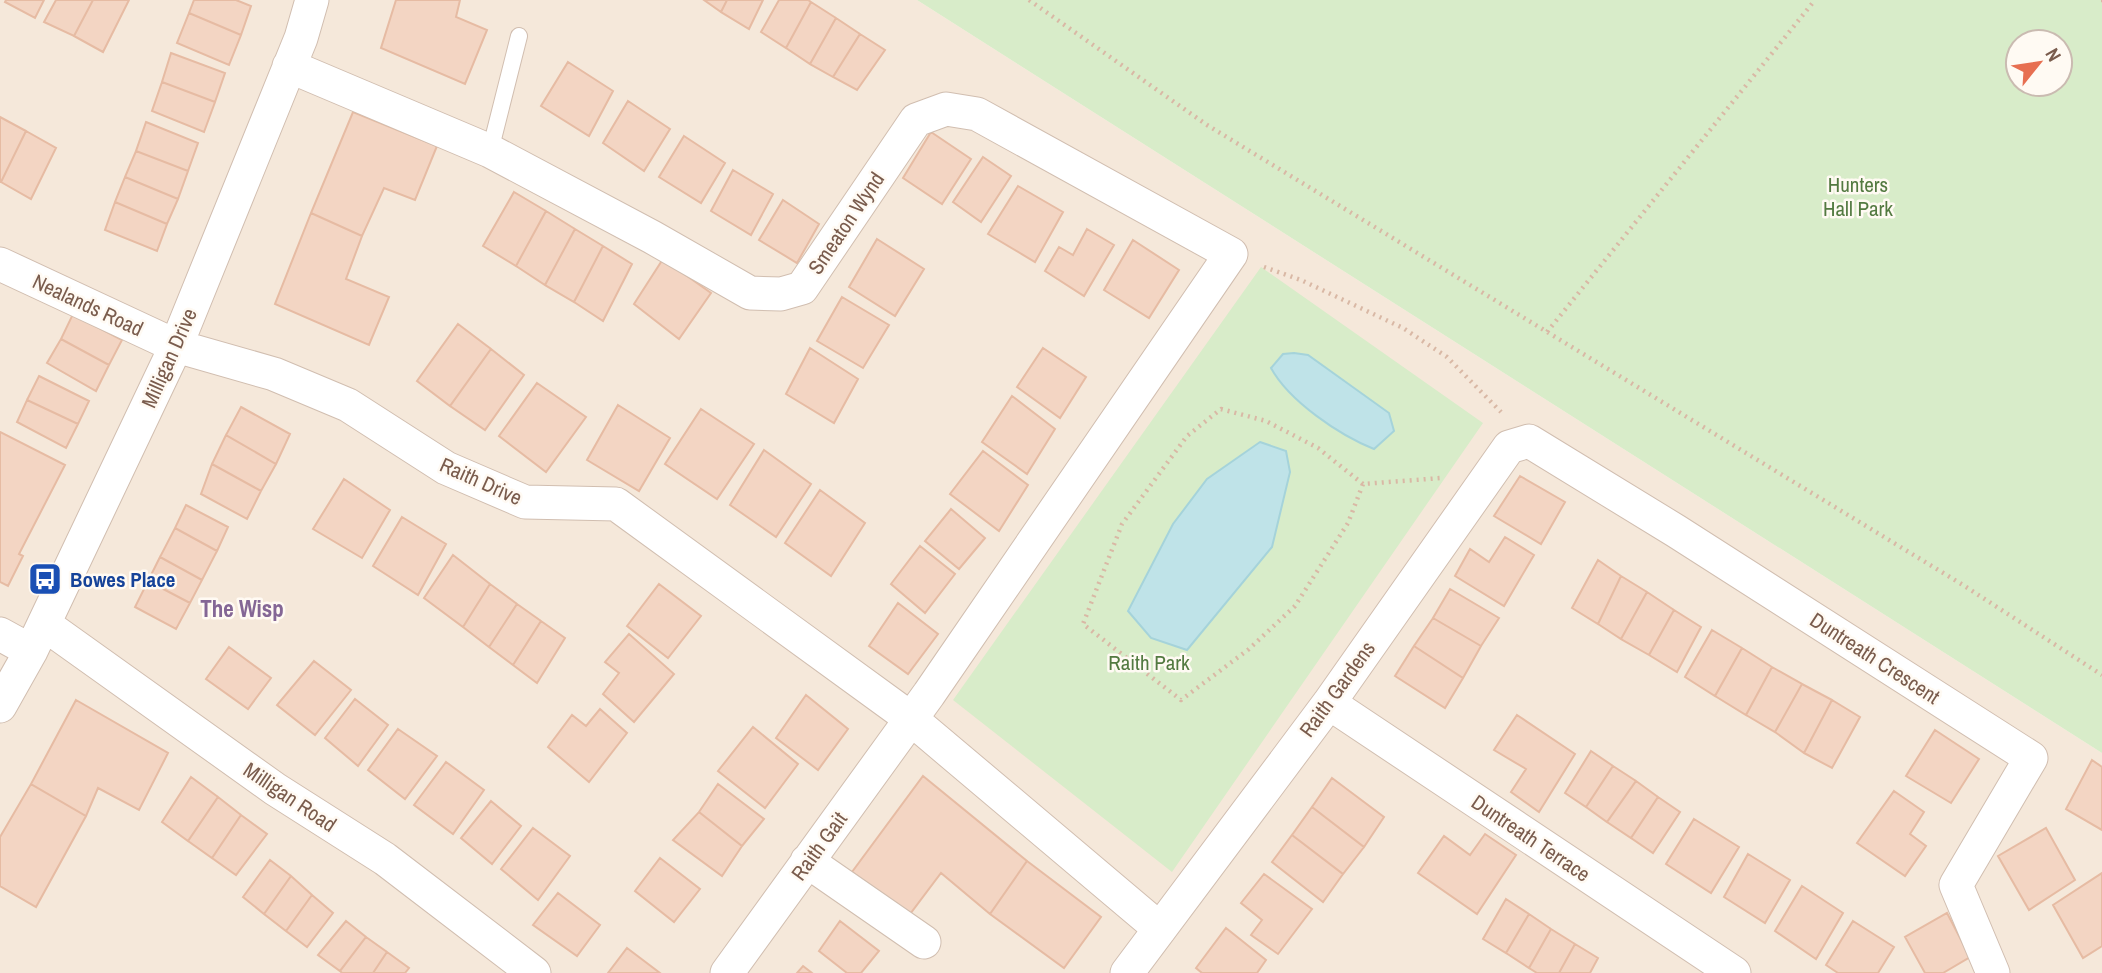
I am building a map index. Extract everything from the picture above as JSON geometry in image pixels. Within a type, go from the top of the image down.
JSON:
[{"type":"street","name":"Milligan Drive","points":[[0,706],[37,638],[176,346],[301,38],[308,1]]},
{"type":"street","name":"Smeaton Wynd","points":[[289,66],[491,151],[750,293],[781,294],[802,288],[916,120],[946,109],[977,114],[1230,254]]},
{"type":"street","points":[[910,718],[1230,254]]},
{"type":"street","name":"Nealands Road","points":[[0,264],[176,346]]},
{"type":"street","name":"Raith Drive","points":[[176,346],[274,373],[348,405],[446,468],[525,502],[616,504],[910,718],[1160,929]]},
{"type":"street","name":"Raith Gardens","points":[[1160,929],[1329,703],[1491,474],[1519,444]]},
{"type":"street","name":"Duntreath Crescent","points":[[1519,444],[1676,531],[2031,758],[1956,885],[1993,973]]},
{"type":"street","points":[[0,634],[37,638]]},
{"type":"street","name":"Milligan Road","points":[[37,638],[385,859],[534,973]]},
{"type":"street","name":"Duntreath Terrace","points":[[1329,703],[1734,973]]},
{"type":"street","name":"Raith Gait","points":[[727,973],[910,718]]},
{"type":"street","points":[[807,861],[924,942]]},
{"type":"street","points":[[1127,973],[1160,929]]},
{"type":"lane","points":[[491,151],[519,36]]},
{"type":"path","points":[[1029,0],[1207,125],[1963,585],[2102,675]]},
{"type":"path","points":[[1547,332],[1815,0]]},
{"type":"path","points":[[1230,254],[1301,280],[1403,328],[1447,358],[1519,444]]},
{"type":"path","points":[[1363,484],[1348,523],[1295,606],[1248,649],[1181,701],[1083,624],[1122,524],[1186,436],[1221,409],[1266,421],[1318,448],[1363,484],[1491,474]]},
{"type":"shaded area","points":[[0,0],[917,0],[2102,753],[2102,973],[0,973]]},
{"type":"green space","name":"Hunters Hall Park","points":[[917,0],[2102,0],[2102,753]]},
{"type":"green space","name":"Raith Park","points":[[1261,267],[1483,423],[1172,872],[953,700]]},
{"type":"water","points":[[1283,354],[1308,355],[1389,413],[1394,431],[1374,449],[1316,416],[1290,393],[1271,368]]},
{"type":"water","points":[[1260,442],[1286,451],[1290,472],[1272,547],[1187,650],[1151,638],[1128,611],[1173,524],[1207,479]]},
{"type":"building","points":[[44,0],[35,18],[5,2]]},
{"type":"building","points":[[56,0],[93,0],[74,36],[44,22]]},
{"type":"building","points":[[93,0],[129,0],[103,52],[74,36]]},
{"type":"building","points":[[194,0],[236,0],[251,6],[241,35],[189,13]]},
{"type":"building","points":[[396,0],[460,0],[456,17],[487,30],[465,84],[381,48]]},
{"type":"building","points":[[704,0],[727,0],[721,12]]},
{"type":"building","points":[[727,0],[763,0],[749,29],[721,12]]},
{"type":"building","points":[[779,0],[811,2],[786,48],[761,32]]},
{"type":"building","points":[[811,2],[836,18],[810,64],[786,48]]},
{"type":"building","points":[[189,13],[241,35],[229,65],[177,43]]},
{"type":"building","points":[[836,18],[860,34],[833,77],[810,64]]},
{"type":"building","points":[[860,34],[885,50],[857,90],[833,77]]},
{"type":"building","points":[[171,53],[225,73],[215,102],[162,82]]},
{"type":"building","points":[[568,62],[613,91],[589,136],[541,106]]},
{"type":"building","points":[[162,82],[215,102],[204,132],[152,111]]},
{"type":"building","points":[[628,101],[670,129],[644,171],[603,143]]},
{"type":"building","points":[[353,112],[437,146],[415,200],[384,188],[362,236],[311,213]]},
{"type":"building","points":[[0,117],[26,131],[1,182],[0,182]]},
{"type":"building","points":[[146,122],[198,143],[188,171],[136,151]]},
{"type":"building","points":[[26,131],[56,148],[31,199],[1,182]]},
{"type":"building","points":[[931,132],[971,159],[942,204],[903,178]]},
{"type":"building","points":[[684,136],[725,163],[701,203],[659,177]]},
{"type":"building","points":[[136,151],[188,171],[178,199],[125,177]]},
{"type":"building","points":[[983,157],[1011,176],[981,222],[953,202]]},
{"type":"building","points":[[733,170],[773,194],[751,235],[711,211]]},
{"type":"building","points":[[125,177],[178,199],[167,224],[115,202]]},
{"type":"building","points":[[1018,186],[1063,212],[1035,262],[988,234]]},
{"type":"building","points":[[514,192],[546,211],[516,266],[483,246]]},
{"type":"building","points":[[783,200],[819,224],[797,263],[759,240]]},
{"type":"building","points":[[115,202],[167,224],[157,251],[105,230]]},
{"type":"building","points":[[546,211],[575,229],[545,285],[516,266]]},
{"type":"building","points":[[311,213],[362,236],[346,279],[389,297],[369,345],[275,304]]},
{"type":"building","points":[[575,229],[603,246],[574,302],[545,285]]},
{"type":"building","points":[[1087,229],[1114,245],[1084,296],[1045,271],[1059,247],[1073,255]]},
{"type":"building","points":[[877,239],[924,269],[895,316],[849,287]]},
{"type":"building","points":[[1133,240],[1179,270],[1149,318],[1104,290]]},
{"type":"building","points":[[603,246],[632,264],[603,321],[574,302]]},
{"type":"building","points":[[663,259],[711,293],[679,339],[634,304]]},
{"type":"building","points":[[842,297],[889,325],[863,368],[817,341]]},
{"type":"building","points":[[73,314],[122,340],[109,365],[61,339]]},
{"type":"building","points":[[458,324],[491,349],[450,406],[417,381]]},
{"type":"building","points":[[61,339],[109,365],[96,391],[47,363]]},
{"type":"building","points":[[810,348],[858,379],[834,423],[786,394]]},
{"type":"building","points":[[1043,348],[1086,377],[1060,418],[1017,387]]},
{"type":"building","points":[[491,349],[524,375],[485,430],[450,406]]},
{"type":"building","points":[[39,376],[89,401],[78,424],[27,400]]},
{"type":"building","points":[[537,383],[586,417],[546,472],[499,436]]},
{"type":"building","points":[[1012,396],[1055,429],[1027,474],[982,442]]},
{"type":"building","points":[[27,400],[78,424],[66,448],[17,422]]},
{"type":"building","points":[[618,405],[670,438],[639,491],[587,460]]},
{"type":"building","points":[[241,407],[290,434],[276,464],[226,435]]},
{"type":"building","points":[[701,409],[754,444],[717,499],[665,464]]},
{"type":"building","points":[[0,432],[65,465],[19,554],[23,556],[8,586],[0,582]]},
{"type":"building","points":[[226,435],[276,464],[261,491],[212,464]]},
{"type":"building","points":[[764,450],[811,484],[776,537],[730,505]]},
{"type":"building","points":[[983,451],[1028,485],[999,531],[950,494]]},
{"type":"building","points":[[212,464],[261,491],[247,519],[201,494]]},
{"type":"building","points":[[1520,476],[1565,502],[1541,544],[1494,516]]},
{"type":"building","points":[[344,479],[390,510],[362,558],[313,529]]},
{"type":"building","points":[[820,490],[865,523],[831,576],[785,543]]},
{"type":"building","points":[[186,505],[228,527],[217,551],[175,528]]},
{"type":"building","points":[[951,509],[985,538],[959,569],[925,541]]},
{"type":"building","points":[[402,517],[446,544],[418,595],[373,566]]},
{"type":"building","points":[[175,528],[217,551],[202,580],[160,557]]},
{"type":"building","points":[[1505,537],[1534,555],[1504,606],[1455,576],[1470,549],[1489,562]]},
{"type":"building","points":[[920,546],[955,574],[925,613],[891,584]]},
{"type":"building","points":[[453,555],[490,584],[463,627],[424,598]]},
{"type":"building","points":[[160,557],[202,580],[190,603],[148,581]]},
{"type":"building","points":[[1598,560],[1621,576],[1598,624],[1572,608]]},
{"type":"building","points":[[1621,576],[1647,592],[1621,639],[1598,624]]},
{"type":"building","points":[[148,581],[190,603],[176,629],[135,607]]},
{"type":"building","points":[[490,584],[517,604],[489,647],[463,627]]},
{"type":"building","points":[[659,584],[701,616],[668,658],[627,626]]},
{"type":"building","points":[[1450,589],[1499,618],[1481,646],[1433,618]]},
{"type":"building","points":[[1647,592],[1674,610],[1649,655],[1621,639]]},
{"type":"building","points":[[898,603],[938,634],[908,674],[869,646]]},
{"type":"building","points":[[517,604],[541,621],[513,665],[489,647]]},
{"type":"building","points":[[1674,610],[1701,627],[1677,672],[1649,655]]},
{"type":"building","points":[[1433,618],[1481,646],[1463,678],[1414,646]]},
{"type":"building","points":[[541,621],[565,638],[537,683],[513,665]]},
{"type":"building","points":[[1712,630],[1742,648],[1715,696],[1685,677]]},
{"type":"building","points":[[629,634],[674,674],[634,722],[603,694],[619,673],[605,662]]},
{"type":"building","points":[[1414,646],[1463,678],[1445,708],[1395,676]]},
{"type":"building","points":[[229,647],[271,678],[248,709],[206,679]]},
{"type":"building","points":[[1742,648],[1772,667],[1746,715],[1715,696]]},
{"type":"building","points":[[314,661],[351,690],[315,735],[277,705]]},
{"type":"building","points":[[1772,667],[1802,684],[1775,732],[1746,715]]},
{"type":"building","points":[[1802,684],[1832,700],[1804,753],[1775,732]]},
{"type":"building","points":[[806,695],[848,729],[818,770],[776,738]]},
{"type":"building","points":[[355,699],[388,725],[358,766],[325,738]]},
{"type":"building","points":[[76,700],[168,753],[139,810],[98,788],[86,816],[31,784]]},
{"type":"building","points":[[1832,700],[1860,717],[1832,768],[1804,753]]},
{"type":"building","points":[[600,709],[627,733],[589,782],[548,747],[572,715],[586,726]]},
{"type":"building","points":[[1517,715],[1575,754],[1539,812],[1511,792],[1526,769],[1494,750]]},
{"type":"building","points":[[753,727],[798,764],[765,808],[718,771]]},
{"type":"building","points":[[398,729],[437,756],[405,799],[368,770]]},
{"type":"building","points":[[1935,730],[1979,759],[1951,803],[1906,776]]},
{"type":"building","points":[[1591,751],[1613,766],[1586,807],[1565,793]]},
{"type":"building","points":[[2092,760],[2102,767],[2102,830],[2066,809]]},
{"type":"building","points":[[446,762],[484,790],[453,834],[414,805]]},
{"type":"building","points":[[1613,766],[1636,781],[1607,822],[1586,807]]},
{"type":"building","points":[[923,776],[1027,861],[990,914],[941,873],[910,914],[852,872]]},
{"type":"building","points":[[191,777],[218,797],[188,841],[162,822]]},
{"type":"building","points":[[1332,778],[1384,817],[1364,847],[1312,807]]},
{"type":"building","points":[[1636,781],[1658,797],[1631,838],[1607,822]]},
{"type":"building","points":[[31,784],[86,816],[36,907],[0,886],[0,837]]},
{"type":"building","points":[[718,784],[764,819],[742,846],[699,812]]},
{"type":"building","points":[[1894,791],[1924,812],[1910,834],[1926,846],[1905,876],[1857,843]]},
{"type":"building","points":[[218,797],[241,815],[212,858],[188,841]]},
{"type":"building","points":[[1658,797],[1680,812],[1653,853],[1631,838]]},
{"type":"building","points":[[491,801],[521,826],[492,864],[461,838]]},
{"type":"building","points":[[1312,807],[1364,847],[1343,874],[1292,835]]},
{"type":"building","points":[[699,812],[742,846],[722,876],[673,840]]},
{"type":"building","points":[[241,815],[267,834],[236,875],[212,858]]},
{"type":"building","points":[[1694,819],[1739,847],[1711,893],[1666,864]]},
{"type":"building","points":[[533,828],[570,856],[538,900],[501,869]]},
{"type":"building","points":[[2046,828],[2075,880],[2029,910],[1998,856]]},
{"type":"building","points":[[1485,834],[1516,855],[1477,914],[1418,873],[1444,836],[1470,855]]},
{"type":"building","points":[[1292,835],[1343,874],[1323,902],[1272,862]]},
{"type":"building","points":[[1748,854],[1790,880],[1765,923],[1724,897]]},
{"type":"building","points":[[660,858],[700,889],[674,922],[635,891]]},
{"type":"building","points":[[270,860],[291,876],[264,914],[243,897]]},
{"type":"building","points":[[1027,861],[1101,917],[1064,968],[990,914]]},
{"type":"building","points":[[2102,873],[2102,946],[2083,958],[2053,905]]},
{"type":"building","points":[[1264,874],[1312,909],[1278,954],[1251,935],[1262,920],[1241,903]]},
{"type":"building","points":[[291,876],[312,895],[286,931],[264,914]]},
{"type":"building","points":[[1802,886],[1843,913],[1816,959],[1775,931]]},
{"type":"building","points":[[558,893],[600,925],[577,956],[533,925]]},
{"type":"building","points":[[312,895],[333,913],[307,947],[286,931]]},
{"type":"building","points":[[1506,899],[1529,914],[1506,953],[1483,939]]},
{"type":"building","points":[[1947,913],[1970,957],[1943,973],[1925,973],[1905,937]]},
{"type":"building","points":[[1529,914],[1551,929],[1529,968],[1506,953]]},
{"type":"building","points":[[346,921],[366,937],[340,971],[318,955]]},
{"type":"building","points":[[840,921],[879,951],[861,973],[847,973],[819,951]]},
{"type":"building","points":[[1853,921],[1894,947],[1878,973],[1838,973],[1826,965]]},
{"type":"building","points":[[1226,928],[1266,960],[1257,973],[1202,973],[1196,968]]},
{"type":"building","points":[[1551,929],[1575,944],[1559,973],[1537,973],[1529,968]]},
{"type":"building","points":[[366,937],[387,952],[373,973],[342,973],[340,971]]},
{"type":"building","points":[[1575,944],[1598,958],[1590,973],[1559,973]]},
{"type":"building","points":[[627,948],[660,973],[608,973]]},
{"type":"building","points":[[387,952],[409,968],[405,973],[373,973]]},
{"type":"building","points":[[803,966],[812,973],[797,973]]},
{"type":"place","name":"Bowes Place","points":[[45,579]]},
{"type":"district","name":"The Wisp","points":[[242,608]]}]
